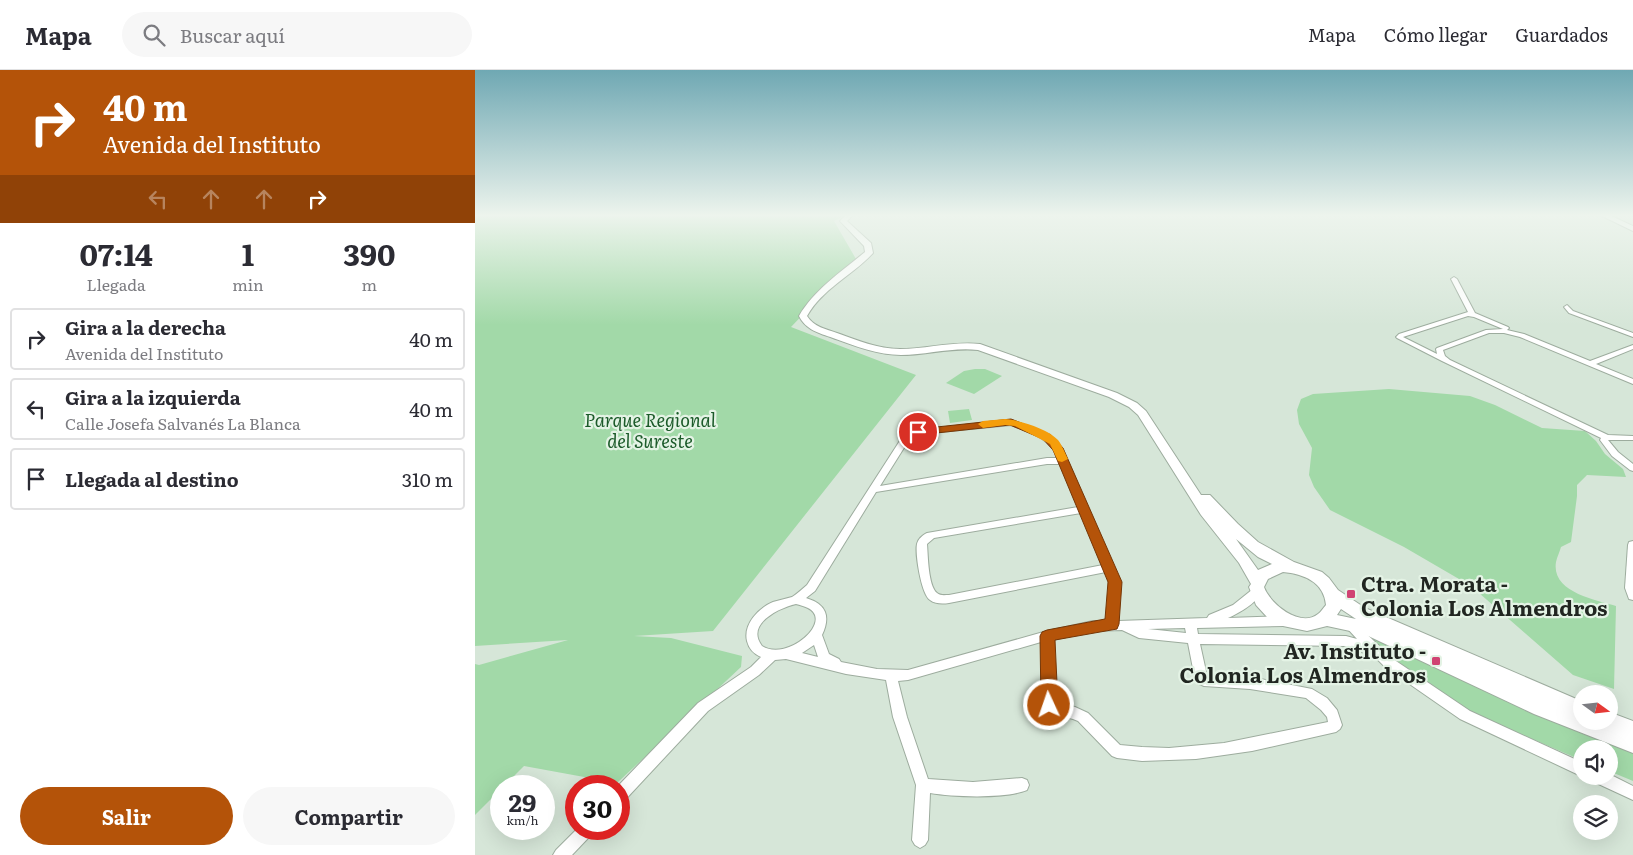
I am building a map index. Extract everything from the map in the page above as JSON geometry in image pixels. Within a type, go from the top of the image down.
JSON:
[{"type":"main road","points":[[869,252],[807,309],[803,316],[809,325],[847,340],[890,351],[964,345],[981,347],[1113,395],[1133,405],[1142,413],[1207,512],[1244,559],[1263,604],[1274,614],[1289,621],[1303,624],[1315,623],[1331,614],[1334,607],[1332,594]]},
{"type":"main road","points":[[1175,462],[1215,509],[1248,543],[1274,560],[1308,571],[1319,578],[1332,594],[1359,613],[1573,707]]},
{"type":"main road","points":[[1257,587],[1261,575],[1269,569],[1281,566],[1292,567]]},
{"type":"main road","points":[[1325,619],[1367,628],[1541,708],[1633,744]]},
{"type":"main road","points":[[1618,724],[1633,730]]},
{"type":"street","points":[[1454,279],[1472,314]]},
{"type":"street","points":[[1567,307],[1571,312],[1633,336]]},
{"type":"street","points":[[1633,382],[1472,314],[1399,337],[1606,437],[1633,438]]},
{"type":"street","points":[[1448,361],[1439,353],[1442,347],[1488,331],[1504,331],[1522,335]]},
{"type":"street","points":[[1590,364],[1633,347]]},
{"type":"street","points":[[796,600],[811,588],[904,441],[918,432],[1011,422],[1047,437],[1054,443],[1115,582],[1115,624]]},
{"type":"street","points":[[1606,437],[1604,440],[1615,454],[1633,468]]},
{"type":"street","points":[[873,490],[1047,461],[1063,461]]},
{"type":"street","points":[[1083,508],[931,535],[926,538],[923,544],[927,589],[932,596],[938,599],[949,599],[1108,568]]},
{"type":"street","points":[[1633,545],[1630,588],[1633,596]]},
{"type":"street","points":[[1190,624],[1223,616],[1244,606],[1257,587]]},
{"type":"street","points":[[796,600],[807,601],[820,610],[822,617],[821,626],[816,635],[806,645],[786,654],[771,656],[759,652],[751,640],[751,632],[755,622],[763,613],[779,604],[796,600]]},
{"type":"street","points":[[786,654],[844,668],[891,676],[908,675],[1047,636],[1093,626],[1115,624],[1190,624],[1254,620],[1289,621]]},
{"type":"street","points":[[1115,624],[1139,633],[1193,638],[1345,641],[1355,643],[1378,653],[1465,716],[1573,765]]},
{"type":"street","points":[[1047,636],[1049,705],[1051,708],[1075,713],[1083,717],[1117,751],[1174,754],[1199,752],[1294,736],[1331,728],[1335,725],[1334,718],[1329,709],[1308,693],[1250,683],[1204,681],[1201,679],[1190,624]]},
{"type":"street","points":[[1348,624],[1367,638],[1378,653]]},
{"type":"street","points":[[816,635],[825,657],[844,668]]},
{"type":"street","points":[[630,784],[703,707],[755,671],[771,656]]},
{"type":"street","points":[[891,676],[900,717],[923,786],[920,840]]},
{"type":"street","points":[[923,786],[951,790],[980,790],[1022,785]]},
{"type":"street","points":[[1616,785],[1633,793]]},
{"type":"street","points":[[561,855],[576,840]]},
{"type":"green space","name":"Parque Regional del Sureste","points":[[475,252],[852,252],[856,259],[791,327],[916,375],[713,631],[634,636],[671,638],[742,656],[741,667],[626,775],[573,775],[524,766],[515,775],[490,775],[490,800],[475,815],[475,664],[479,665],[568,640],[475,646]]},
{"type":"green space","points":[[985,369],[1002,376],[974,394],[946,383],[964,371]]},
{"type":"green space","points":[[1389,389],[1470,396],[1495,405],[1542,428],[1585,431],[1596,441],[1605,454],[1623,469],[1626,477],[1587,475],[1577,485],[1571,542],[1561,547],[1556,562],[1556,572],[1560,581],[1567,588],[1586,597],[1616,606],[1614,685],[1602,685],[1573,675],[1471,586],[1404,547],[1330,510],[1314,487],[1309,475],[1312,448],[1299,424],[1297,410],[1301,399],[1313,394]]},
{"type":"green space","points":[[969,409],[972,420],[950,423],[948,411]]},
{"type":"green space","points":[[1368,636],[1573,724],[1573,730],[1587,730],[1610,740],[1573,740],[1573,757],[1460,706],[1385,655]]},
{"type":"green space","points":[[1618,744],[1633,750],[1633,781],[1618,775]]},
{"type":"slow traffic","points":[[983,424],[1017,423],[1047,437],[1058,448],[1062,459]]},
{"type":"place","name":"Ctra. Morata - Colonia Los Almendros","points":[[1351,594]]},
{"type":"place","name":"Av. Instituto - Colonia Los Almendros","points":[[1436,661]]},
{"type":"route","points":[[918,432],[1011,422],[1047,437],[1058,448],[1115,582],[1116,590],[1113,600],[1112,624],[1047,636],[1049,705]]}]
